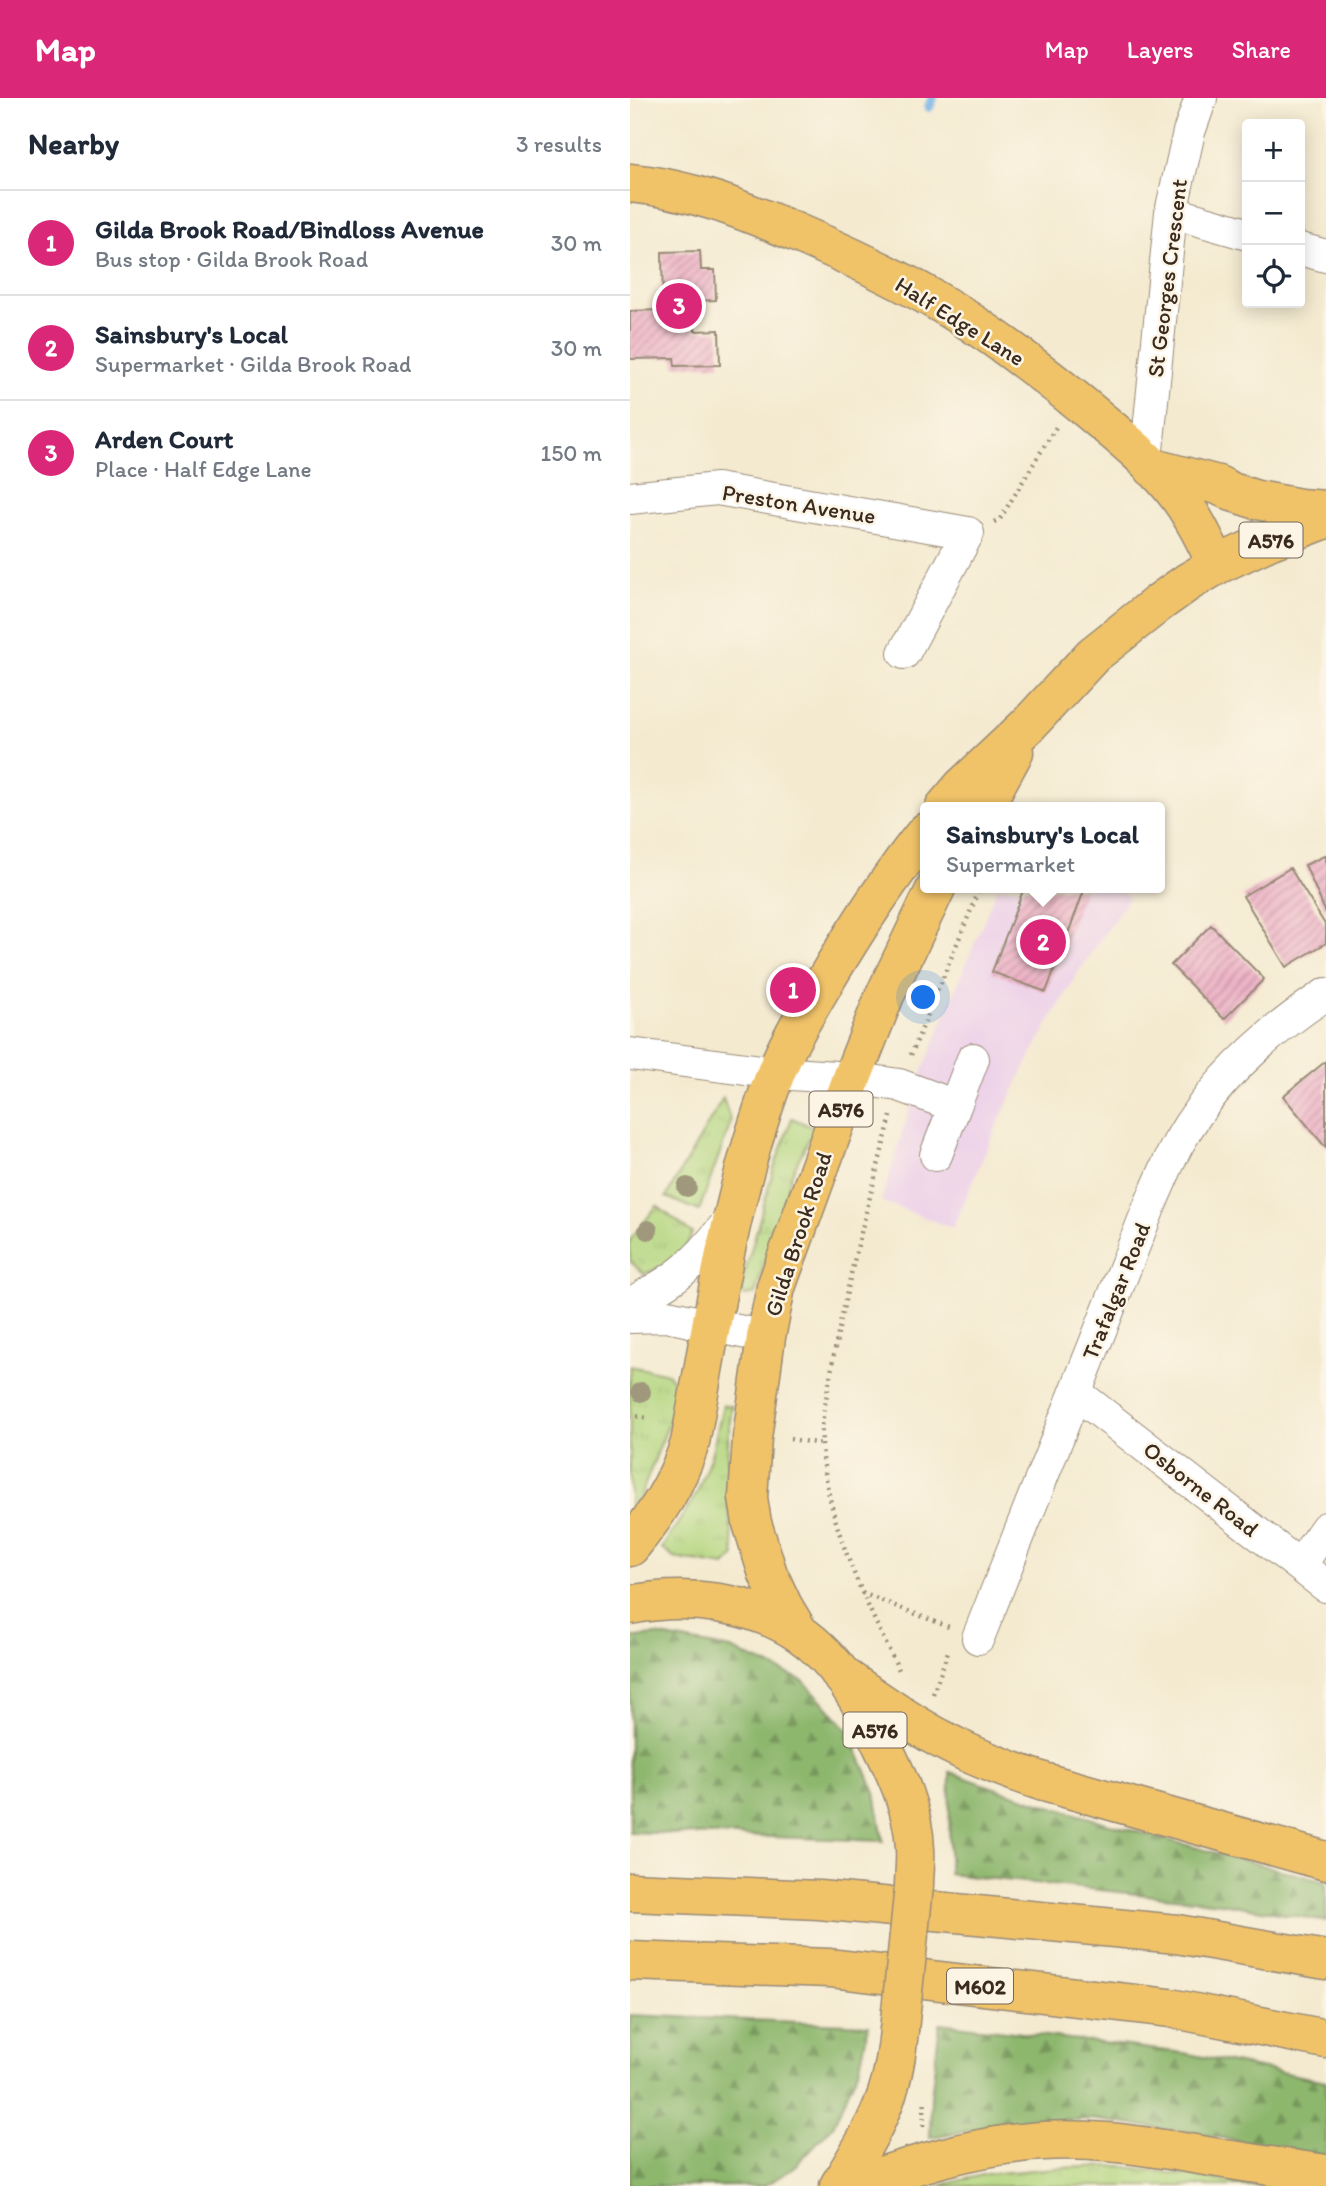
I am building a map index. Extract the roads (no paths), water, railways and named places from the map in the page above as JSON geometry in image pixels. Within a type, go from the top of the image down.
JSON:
[{"type":"main road","name":"Half Edge Lane","points":[[630,183],[690,194],[808,237],[878,270],[947,308],[1037,369],[1150,464],[1187,509],[1217,565]]},
{"type":"main road","points":[[1150,464],[1257,500],[1326,510]]},
{"type":"main road","name":"A576","points":[[949,802],[1028,725],[1093,655],[1169,596],[1217,565],[1326,519]]},
{"type":"main road","name":"A576","points":[[987,802],[1028,725]]},
{"type":"main road","points":[[630,1547],[663,1504],[680,1473],[690,1443],[732,1217],[755,1134],[776,1073],[795,1031],[856,928],[920,839]]},
{"type":"main road","name":"Gilda Brook Road","points":[[799,1633],[768,1574],[752,1523],[748,1498],[752,1438],[766,1337],[776,1287],[852,1077],[884,995],[934,893]]},
{"type":"main road","name":"A576","points":[[630,1605],[709,1600],[769,1619],[799,1633],[821,1652],[866,1710],[897,1779],[910,1817],[915,1848],[914,1886],[895,2062],[887,2094],[873,2128],[839,2186]]},
{"type":"main road","points":[[840,1674],[889,1709],[946,1742],[1006,1769],[1044,1783],[1326,1861]]},
{"type":"main road","points":[[630,1892],[819,1899],[1177,1934],[1326,1960]]},
{"type":"main road","name":"M602","points":[[630,1961],[831,1968],[1170,2008],[1326,2039]]},
{"type":"main road","points":[[850,2186],[921,2164],[1023,2142],[1109,2142],[1326,2174]]},
{"type":"street","name":"St Georges Crescent","points":[[1150,464],[1171,212],[1189,132],[1201,98]]},
{"type":"street","points":[[1171,212],[1242,233]]},
{"type":"street","points":[[1305,250],[1326,256]]},
{"type":"street","name":"Preston Avenue","points":[[630,498],[717,489],[968,533],[904,653]]},
{"type":"street","name":"Trafalgar Road","points":[[967,1634],[1076,1392],[1150,1205],[1179,1142],[1209,1096],[1251,1051],[1296,1014],[1326,994]]},
{"type":"street","points":[[630,1054],[776,1073],[852,1077],[899,1085],[955,1106]]},
{"type":"street","points":[[936,1155],[973,1059]]},
{"type":"street","points":[[630,1305],[667,1283],[690,1265],[710,1246],[732,1217]]},
{"type":"street","points":[[630,1317],[667,1316],[766,1337]]},
{"type":"street","name":"Osborne Road","points":[[1076,1392],[1326,1586]]},
{"type":"street","points":[[1300,1564],[1326,1528]]},
{"type":"waterway","points":[[929,107],[933,98]]},
{"type":"place","name":"Arden Court","points":[[679,306]]},
{"type":"place","name":"Sainsbury's Local","points":[[1043,942]]},
{"type":"place","name":"Gilda Brook Road/Bindloss Avenue","points":[[793,990]]}]
